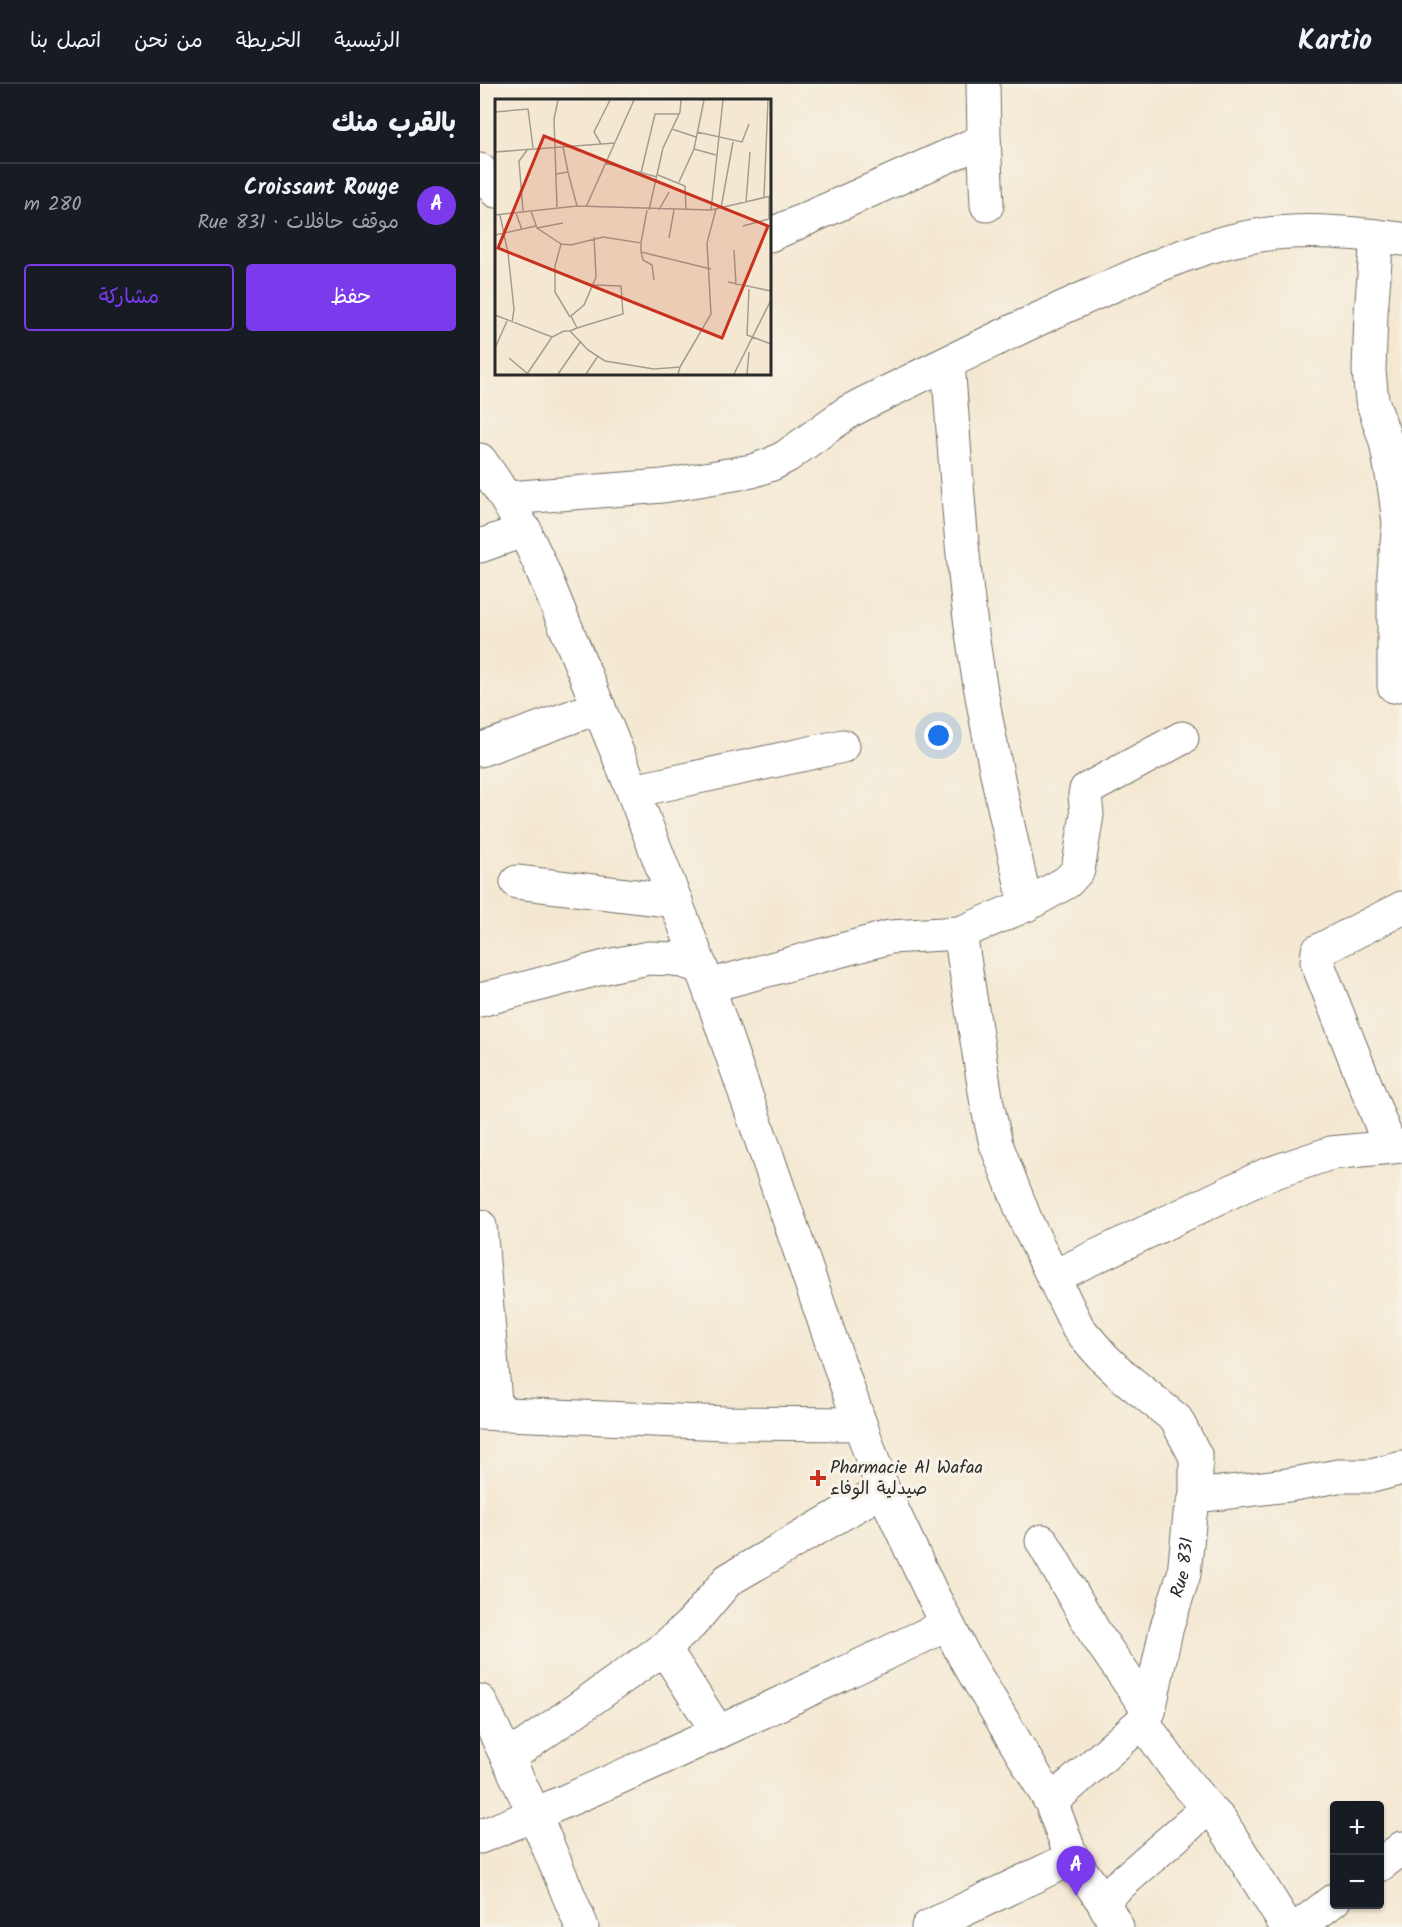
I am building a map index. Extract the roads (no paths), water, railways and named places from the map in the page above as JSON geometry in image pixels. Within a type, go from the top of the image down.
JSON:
[{"type":"street","points":[[983,84],[987,205]]},
{"type":"street","points":[[771,234],[984,141]]},
{"type":"street","points":[[480,170],[495,190]]},
{"type":"street","points":[[508,498],[663,486],[752,471],[787,456],[848,412],[1018,327],[1134,276],[1206,248],[1261,235],[1316,231],[1390,238],[1371,314],[1369,371],[1372,400],[1388,452],[1399,523],[1394,573],[1394,686]]},
{"type":"street","points":[[948,363],[961,534],[976,666],[993,760],[1026,904]]},
{"type":"street","points":[[481,464],[508,498],[525,530],[633,791],[705,977],[883,1490],[947,1625],[982,1688],[1052,1802],[1072,1857],[1109,1913],[1208,1808]]},
{"type":"street","points":[[480,546],[525,530]]},
{"type":"street","points":[[480,750],[599,707]]},
{"type":"street","points":[[480,1000],[613,965],[649,958],[675,959],[705,977],[891,937],[960,933],[1026,904],[1067,882],[1078,870],[1087,815],[1086,790],[1182,738]]},
{"type":"street","points":[[633,791],[843,746]]},
{"type":"street","points":[[517,882],[676,901]]},
{"type":"street","points":[[1053,1277],[1266,1174],[1331,1153],[1396,1146],[1317,962],[1317,956],[1318,951],[1402,908]]},
{"type":"street","name":"Rue 831","points":[[960,933],[987,1104],[996,1144],[1026,1221],[1078,1328],[1123,1376],[1176,1419],[1196,1456],[1196,1496],[1190,1514],[1184,1574],[1166,1630],[1146,1716]]},
{"type":"street","points":[[480,1226],[488,1414],[726,1423],[860,1424]]},
{"type":"street","points":[[1196,1496],[1288,1485],[1338,1476],[1372,1476],[1402,1468]]},
{"type":"street","points":[[508,1758],[664,1648],[691,1624],[728,1580],[883,1490]]},
{"type":"street","points":[[1042,1541],[1146,1716],[1161,1749],[1221,1821],[1287,1927]]},
{"type":"street","points":[[480,1837],[535,1815],[947,1625]]},
{"type":"street","points":[[664,1648],[718,1731]]},
{"type":"street","points":[[480,1701],[535,1815],[582,1927]]},
{"type":"street","points":[[1052,1802],[1146,1716]]},
{"type":"street","points":[[1384,1862],[1402,1848]]},
{"type":"street","points":[[928,1927],[1072,1857]]},
{"type":"street","points":[[1299,1927],[1330,1904]]},
{"type":"place","name":"Pharmacie Al Wafaa صيدلية الوفاء","points":[[818,1478]]},
{"type":"place","name":"Croissant Rouge","points":[[1076,1896]]}]
